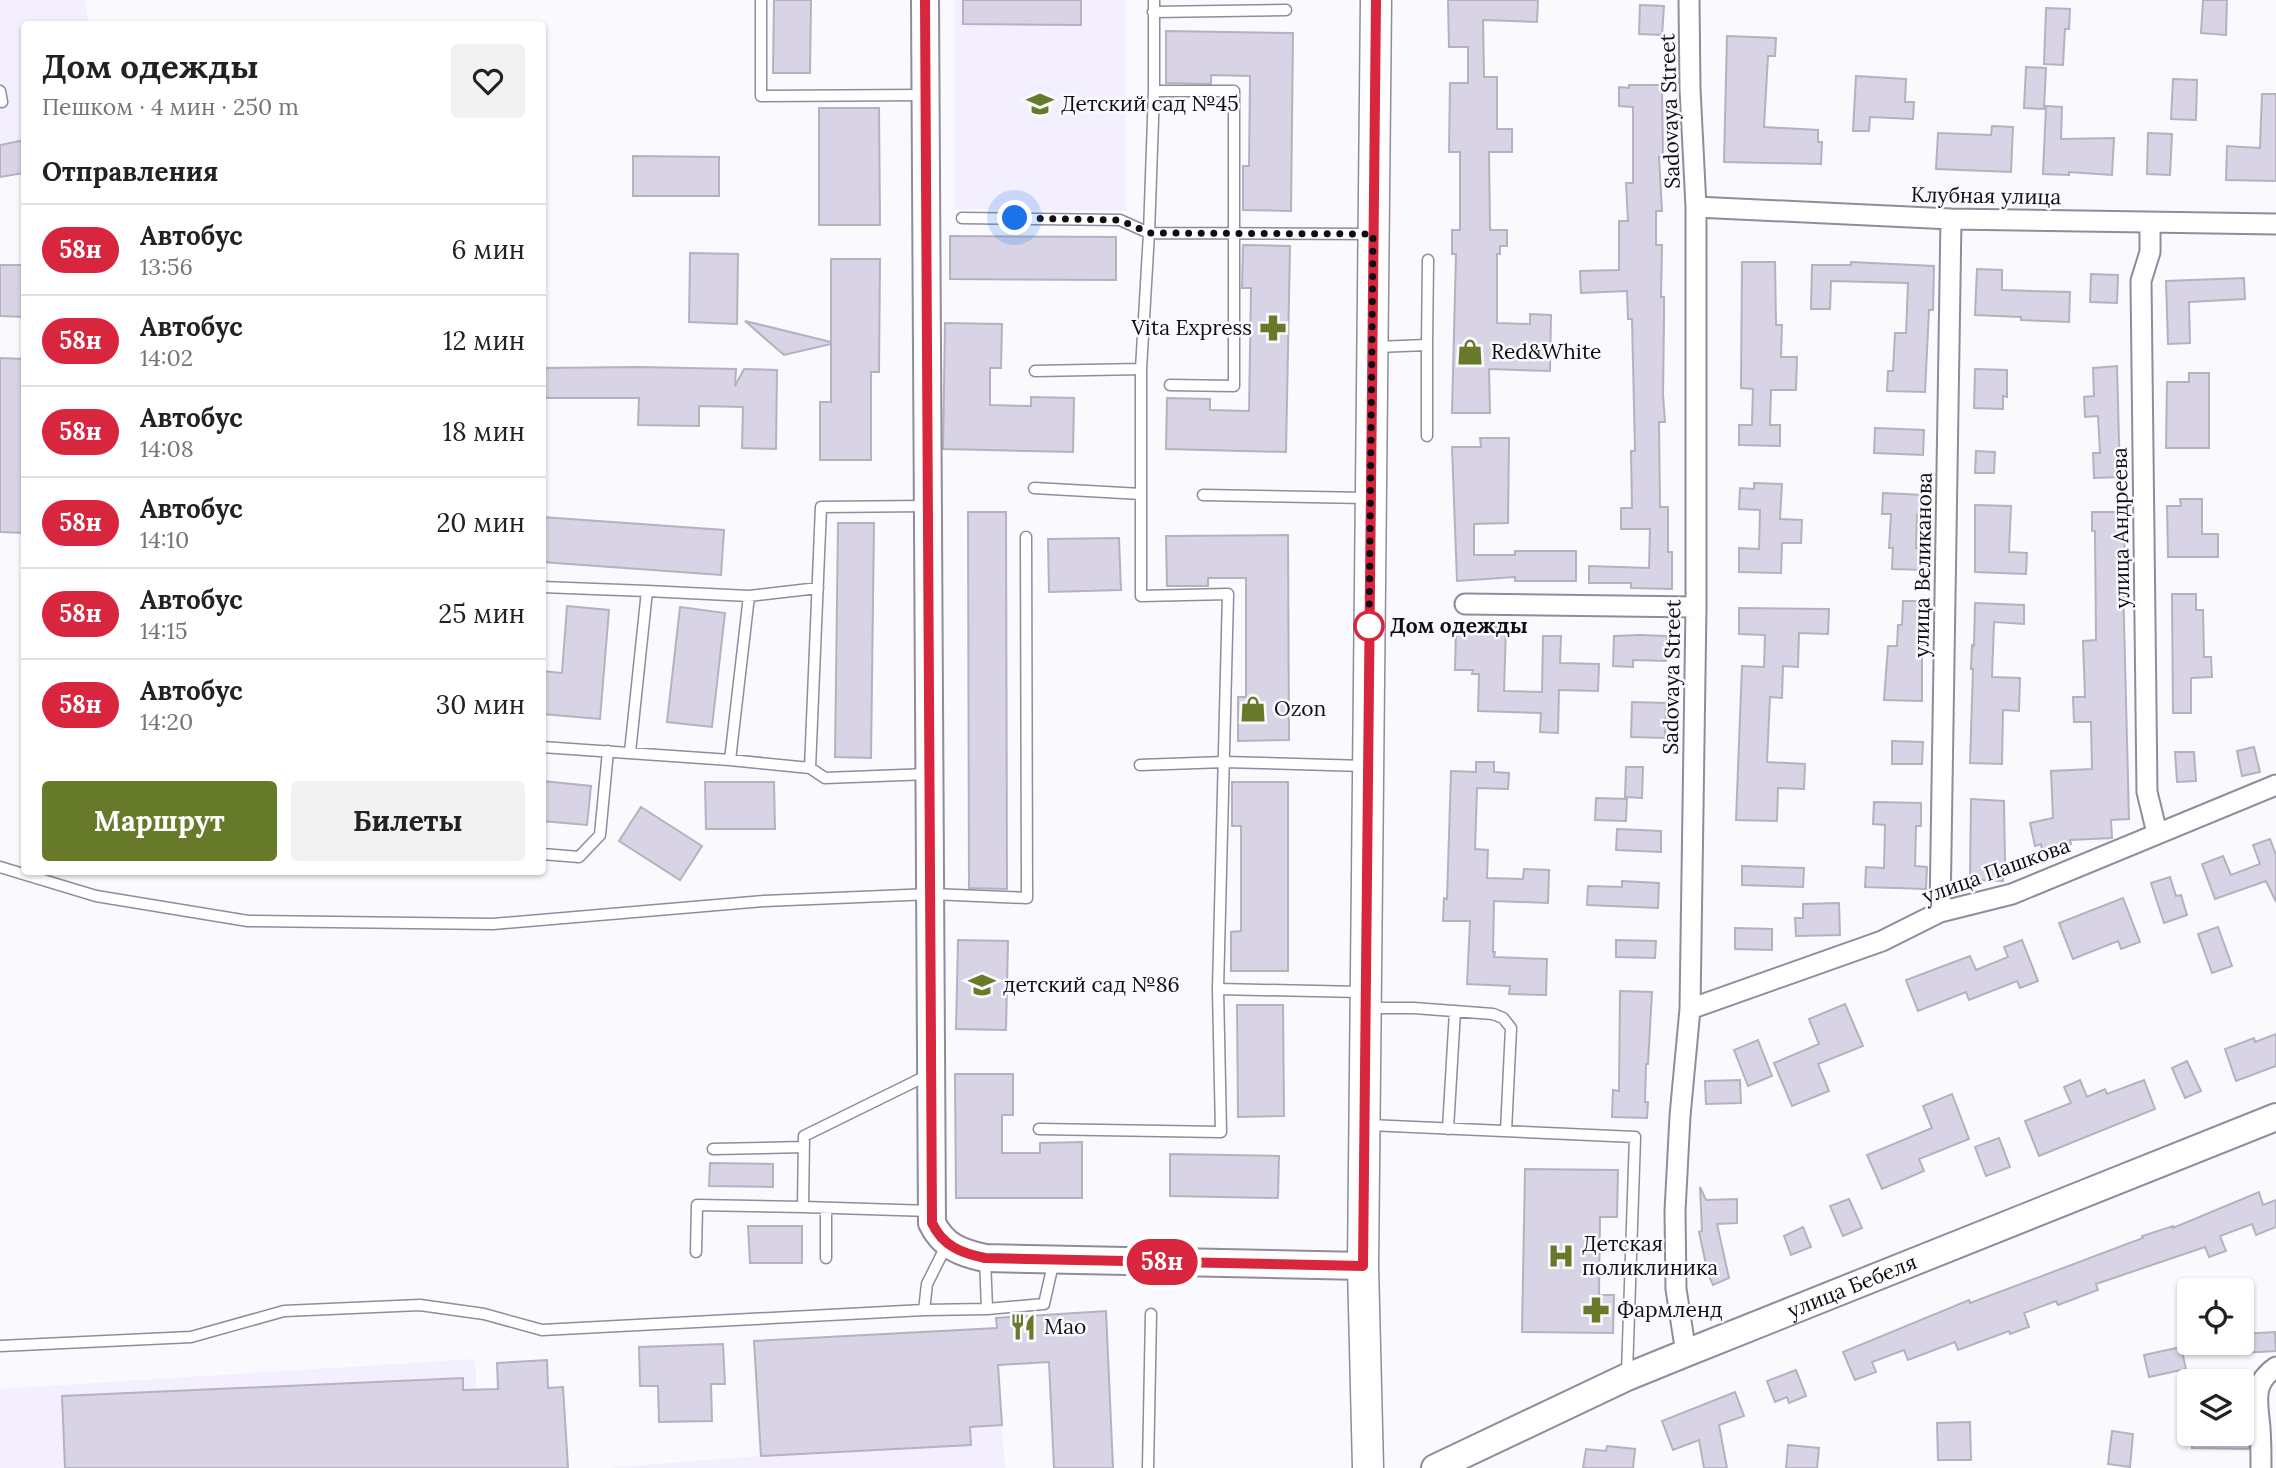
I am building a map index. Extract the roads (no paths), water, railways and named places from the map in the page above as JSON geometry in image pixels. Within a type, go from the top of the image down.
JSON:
[{"type":"main road","points":[[925,0],[932,1223],[947,1244],[965,1254],[985,1258],[1363,1266]]},
{"type":"main road","points":[[1368,1468],[1363,1266],[1376,0]]},
{"type":"main road","name":"улица Бебеля","points":[[1435,1468],[1627,1377],[2276,1117]]},
{"type":"street","name":"Sadovaya Street","points":[[1686,1353],[1676,1289],[1675,1211],[1690,1009],[1696,607],[1696,207],[1689,0]]},
{"type":"street","name":"Клубная улица","points":[[1696,207],[1951,219],[2276,225]]},
{"type":"street","name":"улица Великанова","points":[[1940,912],[1951,219]]},
{"type":"street","name":"улица Андреева","points":[[2150,223],[2150,252],[2141,281],[2147,792],[2157,833]]},
{"type":"street","points":[[1465,604],[1696,607]]},
{"type":"street","name":"улица Пашкова","points":[[1690,1009],[1882,941],[1940,912],[2012,894],[2276,785]]},
{"type":"street","points":[[2261,1468],[2256,1399],[2264,1376],[2276,1367]]},
{"type":"lane","points":[[761,0],[761,96],[925,95]]},
{"type":"lane","points":[[1039,1129],[1221,1132],[1218,989],[1228,594],[1141,596],[1141,369],[1149,233],[1154,0]]},
{"type":"lane","points":[[1153,12],[1286,10]]},
{"type":"lane","points":[[0,91],[2,102]]},
{"type":"lane","points":[[1154,91],[1234,91],[1234,386],[1170,385]]},
{"type":"lane","points":[[962,218],[1120,220],[1149,233],[1373,234]]},
{"type":"lane","points":[[1427,436],[1428,260]]},
{"type":"lane","points":[[1372,347],[1427,345]]},
{"type":"lane","points":[[1035,371],[1141,369]]},
{"type":"lane","points":[[1034,488],[1141,495]]},
{"type":"lane","points":[[1203,495],[1370,499]]},
{"type":"lane","points":[[810,768],[821,507],[927,506]]},
{"type":"lane","points":[[26,875],[96,896],[248,921],[493,924],[764,901],[931,894],[1027,898],[1026,537]]},
{"type":"lane","points":[[546,587],[750,596],[818,588]]},
{"type":"lane","points":[[630,752],[646,591]]},
{"type":"lane","points":[[730,760],[750,596]]},
{"type":"lane","points":[[546,747],[810,768],[825,778],[930,774]]},
{"type":"lane","points":[[546,854],[579,857],[600,835],[608,751]]},
{"type":"lane","points":[[1140,765],[1224,762],[1367,766]]},
{"type":"lane","points":[[0,867],[21,873]]},
{"type":"lane","points":[[1218,989],[1366,1000],[1493,1014],[1503,1018],[1511,1028],[1506,1131]]},
{"type":"lane","points":[[1448,1129],[1455,1011]]},
{"type":"lane","points":[[803,1207],[804,1136],[931,1073]]},
{"type":"lane","points":[[1365,1125],[1635,1138],[1627,1377]]},
{"type":"lane","points":[[713,1149],[804,1147]]},
{"type":"lane","points":[[696,1252],[697,1205],[931,1211]]},
{"type":"lane","points":[[826,1208],[826,1258]]},
{"type":"lane","points":[[924,1310],[927,1284],[947,1244]]},
{"type":"lane","points":[[985,1258],[987,1309]]},
{"type":"lane","points":[[0,1346],[191,1337],[284,1311],[419,1305],[484,1314],[542,1330],[987,1309],[1044,1304],[1054,1260]]},
{"type":"lane","points":[[1148,1468],[1151,1314]]},
{"type":"place","name":"Детский сад №45","points":[[1040,104]]},
{"type":"place","name":"Vita Express","points":[[1273,328]]},
{"type":"place","name":"Red&White","points":[[1470,352]]},
{"type":"place","name":"Дом одежды","points":[[1369,626]]},
{"type":"place","name":"Ozon","points":[[1253,709]]},
{"type":"place","name":"детский сад №86","points":[[982,985]]},
{"type":"place","name":"Детская поликлиника","points":[[1561,1256]]},
{"type":"place","name":"Фармленд","points":[[1596,1310]]},
{"type":"place","name":"Мао","points":[[1023,1327]]}]
